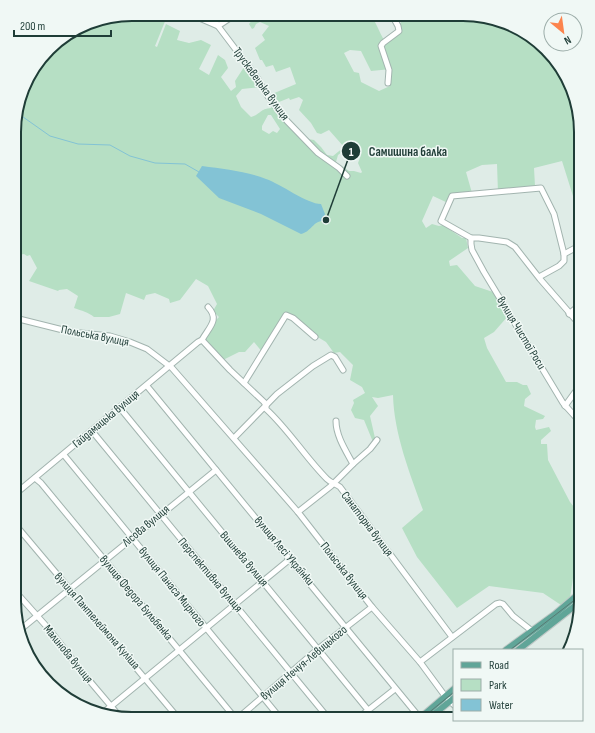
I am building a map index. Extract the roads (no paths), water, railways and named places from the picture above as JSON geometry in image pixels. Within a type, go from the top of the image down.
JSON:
[{"type":"main road","points":[[507,649],[554,615],[574,598]]},
{"type":"main road","points":[[519,649],[574,606]]},
{"type":"main road","points":[[430,712],[451,700]]},
{"type":"main road","points":[[436,712],[451,700]]},
{"type":"street","name":"Трускавецька вулиця","points":[[208,21],[218,26],[258,79],[267,96],[287,121],[318,153],[339,168],[346,176]]},
{"type":"street","points":[[215,21],[218,26],[226,21]]},
{"type":"street","points":[[388,82],[389,70],[381,46],[399,31],[395,21]]},
{"type":"street","points":[[539,277],[559,266],[564,261],[564,254],[554,214],[541,188],[452,196],[440,221],[471,238],[507,242],[511,244],[520,252],[539,277],[574,319]]},
{"type":"street","name":"вулиця Чистої Роси","points":[[471,238],[472,250],[484,272],[565,406],[574,416]]},
{"type":"street","points":[[564,254],[574,248]]},
{"type":"street","name":"Гайдамацька вулиця","points":[[21,489],[200,341],[214,320],[214,315],[208,307]]},
{"type":"street","points":[[569,314],[574,310]]},
{"type":"street","points":[[244,383],[286,315],[288,314],[315,337]]},
{"type":"street","name":"Польська вулиця","points":[[21,320],[71,332],[110,336],[130,342],[147,349],[170,366],[298,512],[372,606],[451,700]]},
{"type":"street","name":"Санаторна вулиця","points":[[200,341],[266,405],[266,409],[329,482],[340,487],[452,637]]},
{"type":"street","points":[[234,438],[286,386],[330,355],[335,357],[343,370]]},
{"type":"street","name":"вулиця Лесі Українки","points":[[147,386],[346,627],[414,712]]},
{"type":"street","points":[[565,406],[574,394]]},
{"type":"street","name":"Вишнева вулиця","points":[[120,408],[368,710]]},
{"type":"street","points":[[336,421],[343,446],[353,464]]},
{"type":"street","name":"Перспективна вулиця","points":[[92,431],[323,712]]},
{"type":"street","points":[[298,512],[331,486],[370,449],[377,440]]},
{"type":"street","name":"вулиця Панаса Мирного","points":[[64,455],[275,712]]},
{"type":"street","name":"Лісова вулиця","points":[[24,626],[216,470]]},
{"type":"street","name":"вулиця Федора Бульбенка","points":[[35,478],[231,712]]},
{"type":"street","name":"вулиця Пантелеймона Куліша","points":[[21,532],[173,712]]},
{"type":"street","points":[[108,709],[290,559]]},
{"type":"street","name":"Малинова вулиця","points":[[21,598],[116,711]]},
{"type":"street","points":[[420,662],[496,604],[503,604],[513,616],[532,631]]},
{"type":"street","name":"вулиця Нечуя-Левицького","points":[[245,712],[318,649],[372,606]]},
{"type":"street","points":[[366,712],[395,689]]},
{"type":"water","points":[[202,166],[226,169],[258,176],[309,201],[321,204],[325,214],[323,221],[320,221],[301,234],[261,214],[219,198],[196,176]]},
{"type":"waterway","points":[[22,116],[50,136],[78,144],[110,145],[130,156],[155,163],[185,164],[199,172]]},
{"type":"tram line","points":[[511,649],[574,600]]},
{"type":"tram line","points":[[430,712],[453,693]]},
{"type":"place","name":"Самишина балка","points":[[326,220]]}]
